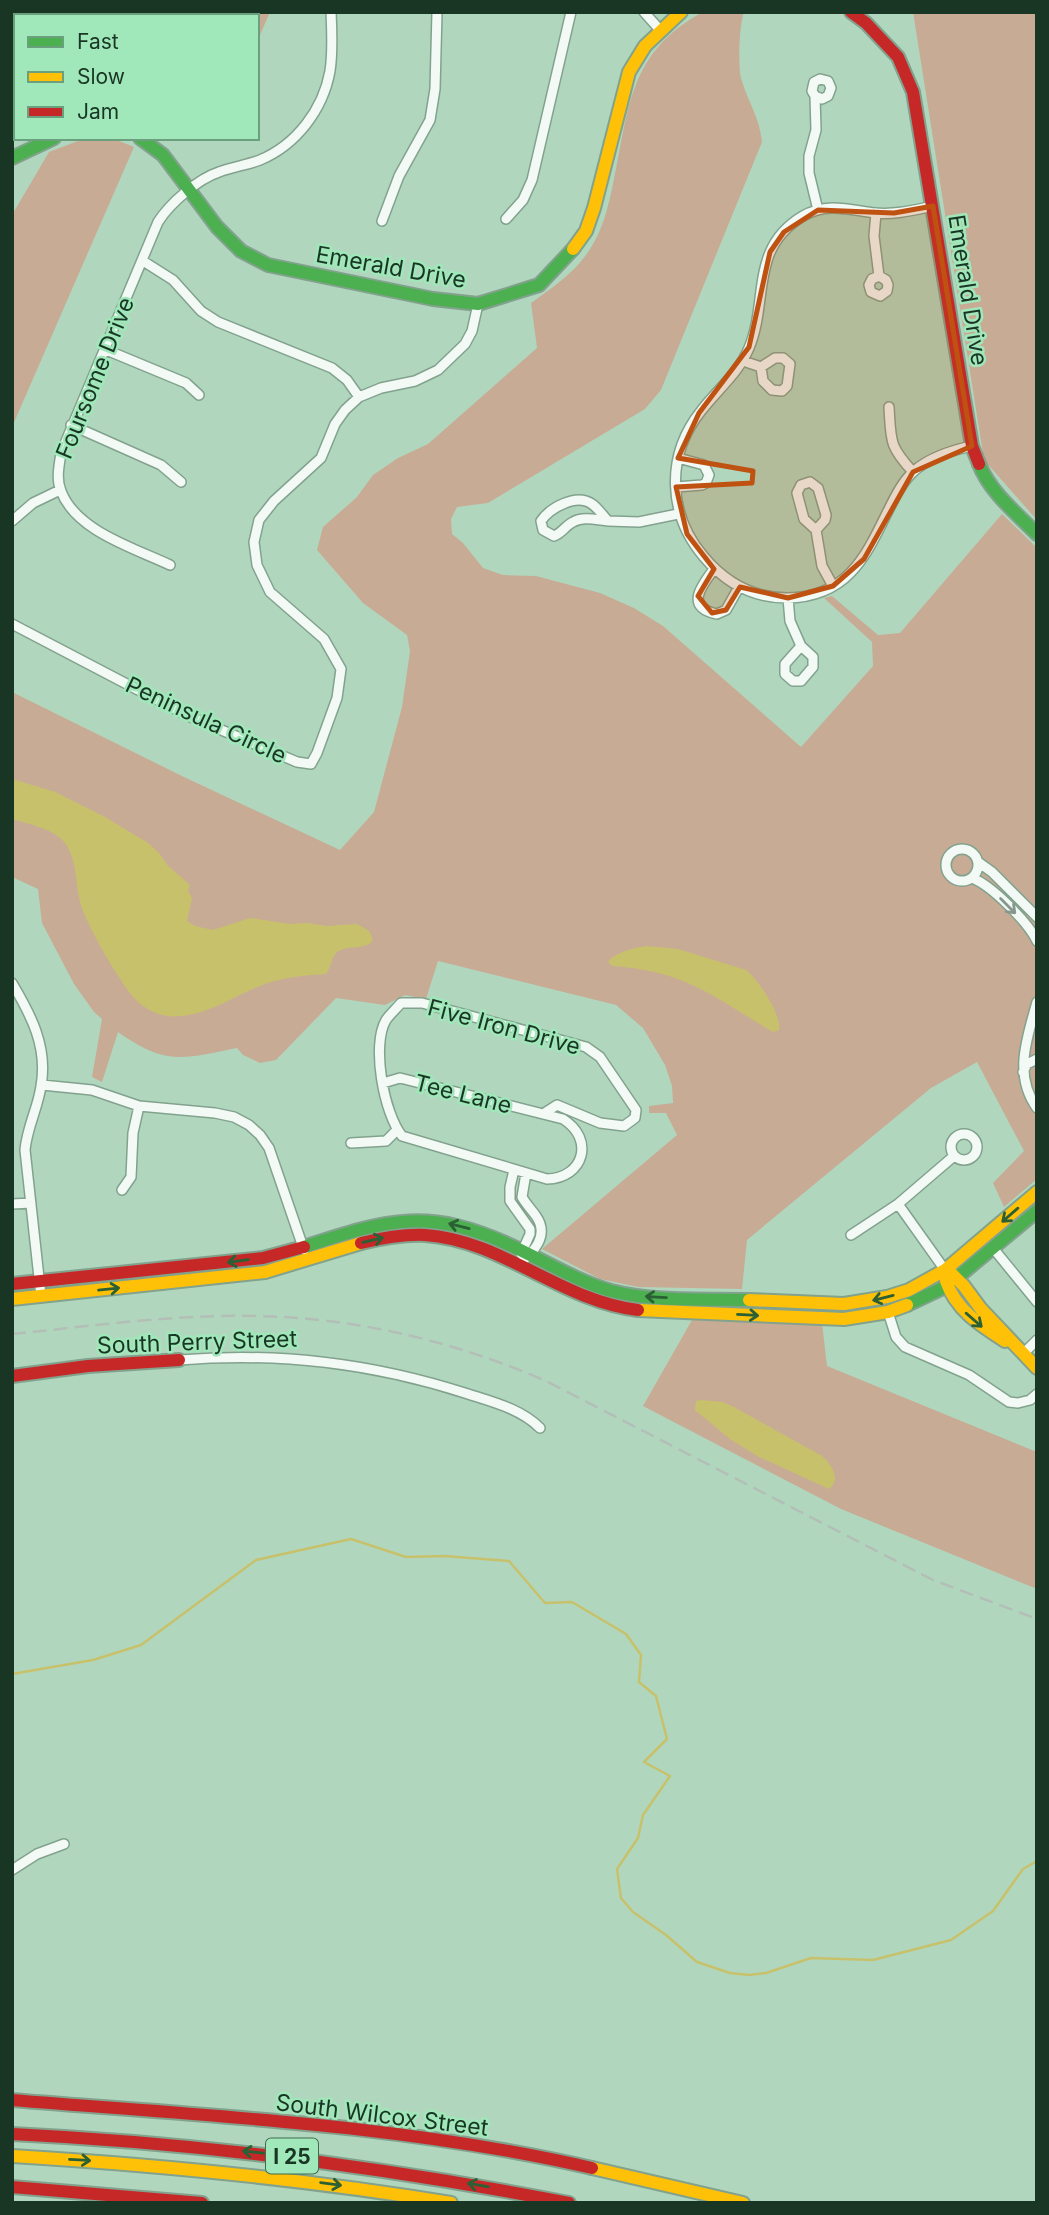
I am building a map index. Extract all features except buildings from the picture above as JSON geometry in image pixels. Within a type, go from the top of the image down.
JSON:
[{"type":"main road","name":"Emerald Drive","points":[[145,140],[163,155],[228,240],[241,251],[268,265],[433,299],[478,304],[539,285],[570,254],[586,231],[629,72],[645,46],[681,12]]},
{"type":"main road","name":"Emerald Drive","points":[[851,12],[866,23],[898,57],[913,92],[972,446],[983,474],[997,494],[1037,534]]},
{"type":"main road","points":[[12,158],[31,143]]},
{"type":"main road","points":[[12,1284],[242,1261],[278,1255],[365,1226],[408,1220],[459,1225],[489,1235],[594,1285],[627,1294],[855,1304],[899,1294],[944,1270],[1037,1192]]},
{"type":"main road","points":[[12,1299],[282,1269],[369,1240],[408,1235],[439,1236],[483,1249],[589,1299],[632,1310],[857,1318],[888,1312],[919,1301],[952,1282],[1037,1211]]},
{"type":"main road","points":[[944,1270],[952,1282],[952,1296],[970,1318],[1023,1354],[1037,1368]]},
{"type":"main road","name":"South Perry Street","points":[[12,1376],[88,1366],[179,1360]]},
{"type":"main road","name":"South Wilcox Street","points":[[12,2100],[333,2127],[416,2137],[561,2161],[743,2203]]},
{"type":"main road","name":"I 25","points":[[12,2134],[168,2143],[333,2161],[569,2203]]},
{"type":"main road","name":"I 25","points":[[12,2156],[117,2161],[277,2177],[451,2203]]},
{"type":"main road","points":[[12,2187],[202,2203]]},
{"type":"street","name":"Foursome Drive","points":[[170,565],[96,530],[79,518],[60,490],[58,472],[61,453],[163,213],[215,173],[267,156],[288,143],[316,110],[327,82],[332,52],[331,12]]},
{"type":"street","points":[[382,221],[393,189],[430,120],[435,89],[437,12]]},
{"type":"street","points":[[506,219],[523,200],[533,180],[570,12]]},
{"type":"street","points":[[644,12],[660,30]]},
{"type":"street","points":[[815,96],[816,130],[809,156],[808,173],[818,210]]},
{"type":"street","points":[[933,206],[910,211],[876,213],[842,208],[818,210],[803,216],[784,232],[765,260],[758,316],[752,341],[743,361],[699,413],[684,441],[678,458],[678,514],[687,534],[714,569],[739,587],[756,594],[788,598],[808,595],[846,578],[864,559],[892,502],[913,472],[960,448],[972,446]]},
{"type":"street","points":[[876,213],[874,236],[879,276]]},
{"type":"street","points":[[143,261],[173,281],[201,311],[218,322],[332,368],[347,380],[359,397]]},
{"type":"street","name":"Peninsula Circle","points":[[12,624],[186,715],[297,762],[311,764],[337,698],[341,668],[324,639],[270,592],[257,565],[254,542],[259,520],[274,501],[321,458],[335,424],[359,397],[381,388],[415,382],[438,370],[465,344],[472,331],[478,304]]},
{"type":"street","points":[[104,349],[186,383],[200,395]]},
{"type":"street","points":[[743,361],[761,367]]},
{"type":"street","points":[[889,407],[891,442],[900,458],[913,472]]},
{"type":"street","points":[[71,425],[161,465],[181,482]]},
{"type":"street","points":[[676,487],[702,485],[706,483],[709,475],[704,465],[678,458]]},
{"type":"street","points":[[816,530],[826,516],[818,488],[810,482],[801,485],[797,493],[804,519],[816,530],[822,566],[833,586]]},
{"type":"street","points":[[12,521],[33,503],[60,490]]},
{"type":"street","points":[[608,521],[593,504],[580,500],[564,504],[546,514],[541,521],[543,530],[554,536],[580,519],[608,521],[639,522],[678,514]]},
{"type":"street","points":[[714,569],[698,591],[698,601],[704,608],[717,614],[726,610],[739,587]]},
{"type":"street","points":[[788,598],[790,621],[801,646]]},
{"type":"street","points":[[978,862],[978,868],[972,878],[964,881],[952,878],[946,869],[946,860],[953,851],[961,848],[971,852],[978,862],[992,872],[1037,917]]},
{"type":"street","points":[[972,878],[985,883],[1032,931],[1037,941]]},
{"type":"street","points":[[12,982],[32,1017],[40,1039],[42,1060],[41,1085],[26,1137],[25,1150],[41,1296]]},
{"type":"street","points":[[1037,1002],[1024,1049],[1023,1072],[1027,1093],[1037,1108]]},
{"type":"street","name":"Five Iron Drive","points":[[383,1083],[379,1044],[385,1021],[401,1003],[422,1003],[586,1047],[600,1057],[636,1111],[635,1118],[624,1126],[600,1123],[557,1105],[543,1114]]},
{"type":"street","points":[[1023,1072],[1027,1064],[1037,1059]]},
{"type":"street","name":"Tee Lane","points":[[383,1083],[400,1078],[543,1114]]},
{"type":"street","points":[[383,1083],[389,1113],[402,1136],[547,1179],[559,1178],[575,1169],[581,1157],[582,1142],[575,1126],[563,1119],[543,1114]]},
{"type":"street","points":[[41,1085],[92,1090],[139,1106],[215,1113],[234,1117],[249,1125],[269,1149],[308,1261]]},
{"type":"street","points":[[122,1190],[131,1177],[133,1133],[139,1106]]},
{"type":"street","points":[[351,1143],[386,1141],[397,1130]]},
{"type":"street","points":[[851,1234],[898,1204],[954,1156]]},
{"type":"street","points":[[514,1170],[510,1201],[530,1229],[526,1252]]},
{"type":"street","points":[[518,1265],[526,1252],[540,1239],[541,1227],[522,1197],[526,1173]]},
{"type":"street","points":[[12,1204],[30,1203]]},
{"type":"street","points":[[898,1204],[944,1270]]},
{"type":"street","points":[[993,1248],[1037,1302]]},
{"type":"street","points":[[888,1312],[896,1337],[905,1347],[969,1375],[1009,1402],[1018,1403],[1037,1394]]},
{"type":"street","points":[[1023,1354],[1037,1340]]},
{"type":"street","name":"South Perry Street","points":[[179,1360],[278,1357],[377,1369],[482,1398],[520,1412],[540,1428]]},
{"type":"street","points":[[12,1870],[37,1854],[64,1844]]},
{"type":"highlighted area","points":[[933,206],[972,446],[913,472],[864,559],[833,586],[788,598],[740,587],[726,610],[712,613],[698,596],[714,569],[687,534],[676,487],[752,483],[753,471],[678,458],[699,413],[749,347],[770,252],[784,232],[818,210],[894,213]]},
{"type":"shaded area","points":[[270,12],[259,37],[259,14],[126,14]]},
{"type":"shaded area","points":[[703,12],[744,12],[740,35],[740,72],[759,125],[762,142],[661,390],[645,409],[488,503],[457,507],[451,519],[452,534],[483,568],[503,575],[536,576],[600,593],[634,608],[663,626],[801,747],[873,666],[872,642],[824,598],[832,596],[878,635],[900,633],[1002,514],[1037,548],[1037,1179],[1004,1207],[993,1183],[1024,1151],[977,1062],[931,1088],[747,1240],[742,1289],[638,1287],[600,1279],[542,1249],[677,1135],[666,1113],[649,1113],[649,1106],[673,1103],[672,1086],[665,1065],[643,1028],[616,1005],[438,961],[426,999],[405,995],[385,1005],[336,998],[276,1060],[260,1063],[243,1055],[237,1048],[188,1057],[163,1055],[118,1032],[102,1082],[92,1077],[102,1019],[74,984],[42,923],[38,889],[12,877],[12,692],[340,850],[374,812],[402,707],[410,651],[407,635],[363,603],[317,550],[323,527],[357,497],[373,475],[398,458],[428,444],[537,348],[531,303],[578,265],[598,234],[609,201],[629,107],[646,64],[660,45],[678,28]]},
{"type":"shaded area","points":[[913,12],[1037,12],[1037,520],[984,460]]},
{"type":"shaded area","points":[[116,140],[134,147],[12,427],[12,215],[49,152],[78,141]]},
{"type":"shaded area","points":[[12,779],[55,792],[105,817],[148,843],[168,866],[190,885],[188,891],[192,898],[187,921],[195,926],[213,930],[250,918],[290,924],[357,924],[369,931],[372,942],[337,952],[326,974],[268,983],[194,1014],[167,1016],[151,1011],[131,995],[90,927],[79,898],[72,857],[65,843],[48,831],[12,819]]},
{"type":"shaded area","points":[[647,946],[678,949],[746,970],[768,998],[777,1016],[779,1030],[773,1032],[697,987],[660,973],[612,966],[609,963],[609,960],[622,952]]},
{"type":"shaded area","points":[[692,1320],[822,1323],[827,1366],[1037,1452],[1037,1589],[841,1509],[643,1406]]},
{"type":"shaded area","points":[[696,1401],[732,1406],[822,1456],[834,1472],[833,1485],[829,1489],[759,1457],[730,1439],[695,1410]]},
{"type":"waterway","points":[[12,1674],[93,1660],[141,1645],[256,1560],[351,1539],[406,1557],[444,1556],[509,1561],[545,1603],[572,1602],[626,1634],[641,1655],[639,1682],[656,1696],[667,1739],[644,1762],[670,1776],[643,1815],[638,1838],[617,1869],[621,1898],[633,1912],[666,1935],[697,1962],[730,1973],[749,1975],[766,1973],[811,1958],[873,1960],[951,1940],[993,1911],[1023,1869],[1037,1861]]},
{"type":"railway","points":[[12,1334],[165,1319],[257,1316],[331,1321],[440,1343],[546,1381],[933,1580],[1037,1619]]},
{"type":"traffic: fast","points":[[12,158],[50,140]]},
{"type":"traffic: fast","points":[[143,140],[163,155],[217,227],[241,251],[268,265],[433,299],[478,304],[539,285],[573,249]]},
{"type":"traffic: fast","points":[[979,464],[997,493],[1037,534]]},
{"type":"traffic: fast","points":[[907,1305],[947,1286],[1037,1211]]},
{"type":"traffic: fast","points":[[304,1247],[385,1224],[433,1222],[484,1234],[574,1277],[627,1295],[749,1300]]},
{"type":"traffic: slow","points":[[573,249],[586,231],[594,208],[629,72],[645,46],[681,12]]},
{"type":"traffic: slow","points":[[749,1300],[844,1304],[887,1297],[909,1290],[945,1270],[1037,1192]]},
{"type":"traffic: slow","points":[[12,1299],[265,1272],[361,1243]]},
{"type":"traffic: slow","points":[[951,1273],[1037,1368]]},
{"type":"traffic: slow","points":[[946,1281],[962,1309],[1005,1341]]},
{"type":"traffic: slow","points":[[638,1310],[844,1319],[888,1312],[907,1305]]},
{"type":"traffic: slow","points":[[12,2156],[232,2174],[451,2203]]},
{"type":"traffic: slow","points":[[592,2168],[743,2203]]},
{"type":"traffic: jam","points":[[851,12],[866,23],[898,57],[913,92],[972,446],[979,464]]},
{"type":"traffic: jam","points":[[361,1243],[409,1235],[453,1239],[506,1259],[583,1295],[638,1310]]},
{"type":"traffic: jam","points":[[12,1284],[263,1258],[304,1247]]},
{"type":"traffic: jam","points":[[12,1376],[88,1366],[179,1360]]},
{"type":"traffic: jam","points":[[12,2100],[376,2131],[520,2153],[592,2168]]},
{"type":"traffic: jam","points":[[12,2134],[292,2158],[430,2178],[569,2203]]},
{"type":"traffic: jam","points":[[12,2187],[202,2203]]}]
